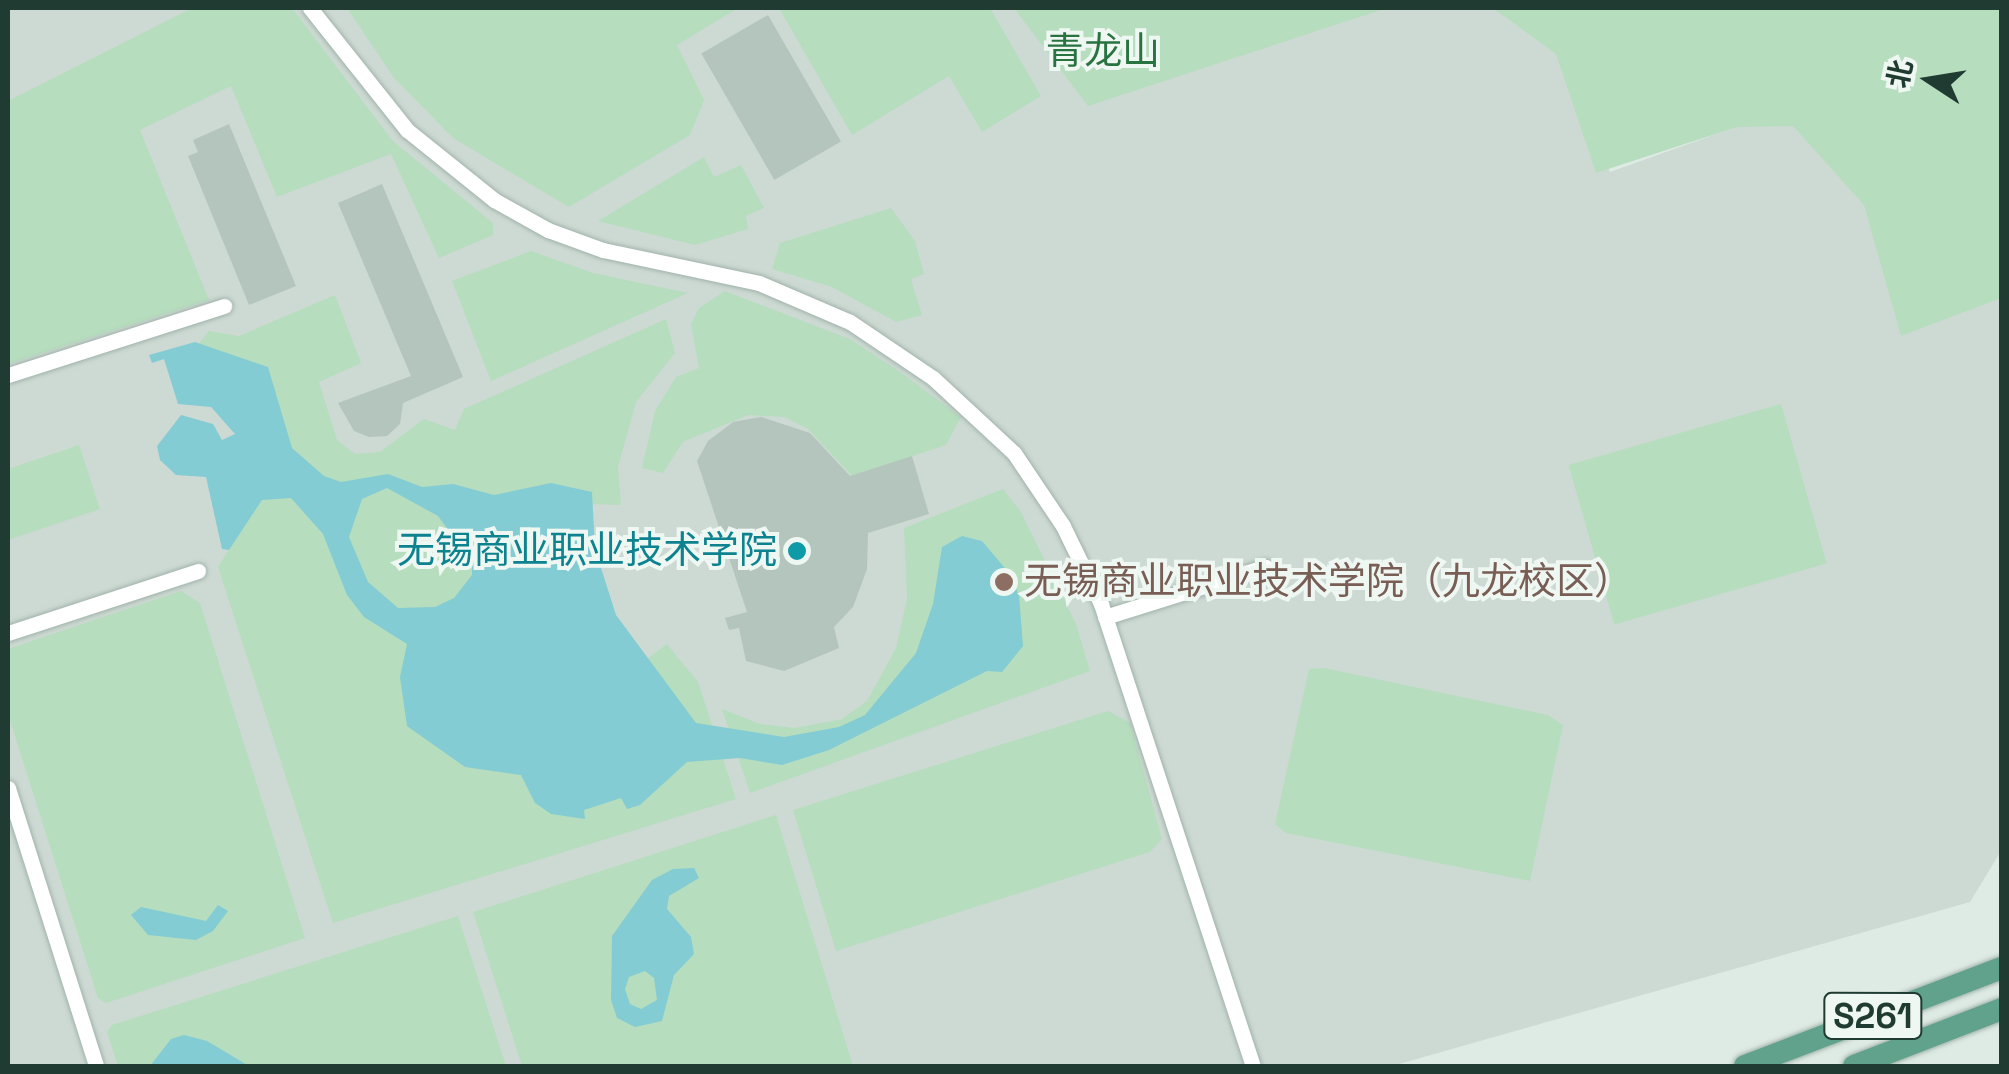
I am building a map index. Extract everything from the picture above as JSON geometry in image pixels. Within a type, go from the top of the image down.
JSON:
[{"type":"main road","name":"S261","points":[[1745,1066],[2002,968]]},
{"type":"main road","name":"S261","points":[[1854,1066],[2002,1009]]},
{"type":"street","points":[[310,8],[406,130],[494,200],[548,230],[602,250],[759,283],[894,349],[1014,454],[1084,563],[1105,617],[1246,1065]]},
{"type":"street","points":[[8,374],[224,306]]},
{"type":"street","points":[[1105,617],[1265,568]]},
{"type":"street","points":[[8,633],[198,571]]},
{"type":"street","points":[[8,788],[96,1066]]},
{"type":"shaded area","name":"无锡商业职业技术学院（九龙校区）","points":[[8,8],[1546,8],[1610,172],[1825,95],[2001,275],[2001,851],[1970,902],[1392,1066],[8,1066]]},
{"type":"green space","points":[[192,8],[292,8],[393,141],[493,223],[493,235],[439,258],[391,154],[277,197],[231,86],[140,130],[209,300],[8,364],[8,101]]},
{"type":"green space","points":[[347,8],[738,8],[677,45],[704,100],[690,135],[569,207],[453,138],[394,78]]},
{"type":"green space","points":[[779,8],[990,8],[1041,96],[982,132],[949,76],[852,135]]},
{"type":"green space","name":"青龙山","points":[[1014,8],[1387,8],[1088,106]]},
{"type":"green space","points":[[1493,8],[2001,8],[2001,298],[1901,336],[1864,205],[1793,126],[1737,127],[1596,173],[1556,54]]},
{"type":"green space","points":[[704,157],[714,177],[741,165],[764,208],[746,216],[748,229],[695,245],[598,221]]},
{"type":"green space","points":[[891,208],[915,241],[924,274],[911,279],[922,315],[896,322],[832,287],[772,269],[780,243]]},
{"type":"green space","points":[[531,251],[593,273],[688,293],[491,381],[452,281]]},
{"type":"green space","points":[[725,291],[850,339],[900,372],[961,417],[946,445],[852,476],[808,429],[784,417],[748,415],[683,442],[663,473],[642,468],[655,411],[676,377],[699,368],[691,324],[699,308]]},
{"type":"green space","points":[[335,295],[361,363],[319,382],[337,440],[355,454],[380,452],[424,419],[455,430],[464,409],[666,319],[675,353],[636,402],[618,467],[621,505],[588,504],[598,586],[643,662],[667,644],[698,682],[736,799],[333,923],[218,567],[290,453],[197,346],[209,331],[239,336]]},
{"type":"green space","points":[[1781,404],[1827,564],[1614,624],[1569,465]]},
{"type":"green space","points":[[79,445],[100,509],[8,540],[8,469]]},
{"type":"green space","points":[[1003,489],[1021,512],[1076,624],[1090,671],[750,793],[722,709],[760,724],[795,728],[842,719],[867,701],[896,648],[907,599],[904,528]]},
{"type":"green space","points":[[181,591],[200,603],[305,938],[106,1003],[98,998],[8,714],[8,649]]},
{"type":"green space","points":[[1324,668],[1548,715],[1563,725],[1530,881],[1286,833],[1275,824],[1309,669]]},
{"type":"green space","points":[[1108,711],[1130,723],[1162,839],[1150,852],[836,951],[793,810]]},
{"type":"green space","points":[[776,815],[853,1066],[522,1066],[473,912]]},
{"type":"green space","points":[[458,916],[506,1066],[118,1066],[107,1032],[112,1025]]},
{"type":"water","points":[[195,342],[268,367],[292,448],[324,476],[341,482],[388,474],[422,487],[453,484],[494,495],[551,483],[592,492],[595,549],[616,615],[696,723],[784,737],[839,727],[865,715],[916,653],[933,604],[942,547],[962,536],[982,541],[1009,573],[1019,595],[1023,646],[1002,672],[987,671],[829,750],[782,765],[740,758],[687,762],[640,805],[627,809],[621,798],[584,810],[585,819],[551,814],[535,803],[521,775],[465,767],[407,726],[400,677],[407,644],[364,617],[347,595],[323,534],[291,498],[262,500],[229,550],[222,549],[206,477],[176,475],[160,460],[157,446],[181,415],[213,424],[222,440],[235,434],[211,407],[178,404],[164,359],[152,363],[149,355]],"holes":[[[387,488],[438,516],[472,562],[472,575],[454,598],[435,607],[398,608],[368,582],[349,537],[362,499]]]},
{"type":"water","points":[[694,868],[699,878],[669,896],[667,909],[691,937],[694,954],[674,975],[662,1021],[635,1027],[617,1018],[611,1000],[612,936],[652,880],[673,869]],"holes":[[[645,971],[654,978],[657,1000],[641,1009],[630,1004],[625,989],[629,977]]]},
{"type":"water","points":[[218,905],[228,911],[213,931],[196,940],[148,935],[131,915],[141,907],[206,921]]},
{"type":"water","points":[[184,1035],[207,1041],[249,1066],[150,1066],[171,1039]]},
{"type":"building","points":[[768,15],[841,141],[774,180],[701,54]]},
{"type":"building","points":[[229,124],[296,286],[249,305],[188,156],[198,152],[193,140]]},
{"type":"building","points":[[382,184],[463,377],[403,403],[400,424],[387,436],[369,437],[354,431],[338,403],[411,376],[338,203]]},
{"type":"building","name":"无锡商业职业技术学院","points":[[761,417],[810,433],[850,476],[912,456],[929,514],[868,533],[867,569],[853,607],[834,627],[839,648],[784,671],[746,661],[739,628],[729,630],[725,618],[747,612],[697,461],[708,441],[733,422]]},
{"type":"place","name":"无锡商业职业技术学院","points":[[797,551]]},
{"type":"place","name":"无锡商业职业技术学院（九龙校区）","points":[[1004,582]]}]
